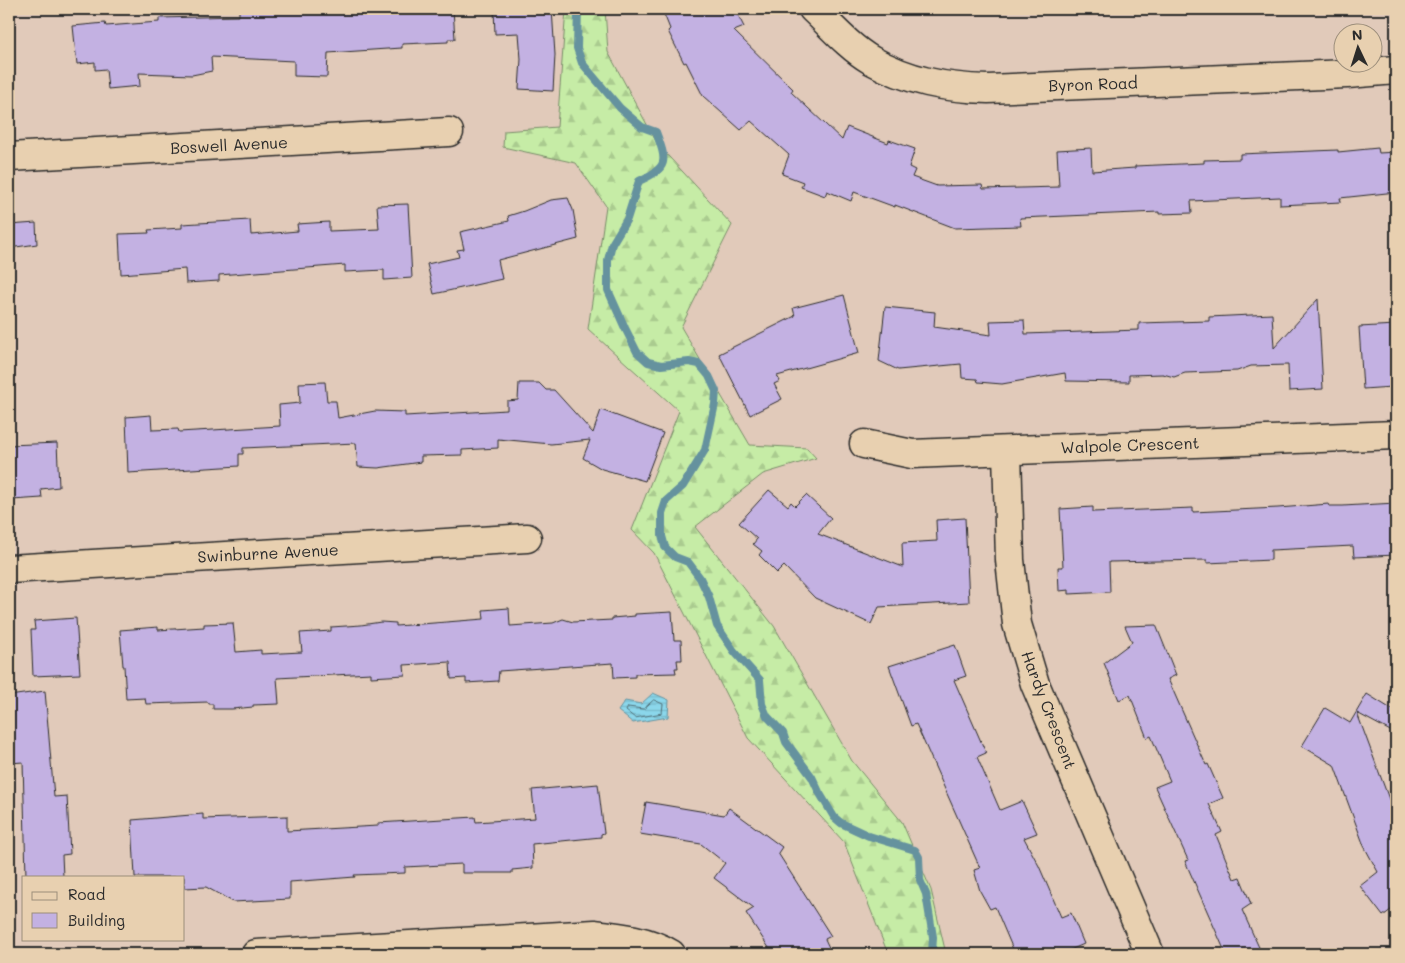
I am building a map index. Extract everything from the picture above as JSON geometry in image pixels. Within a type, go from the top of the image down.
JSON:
[{"type":"street","name":"Byron Road","points":[[813,9],[842,37],[870,59],[913,79],[962,88],[988,89],[1327,75],[1396,70]]},
{"type":"street","name":"Boswell Avenue","points":[[9,157],[449,132]]},
{"type":"street","name":"Walpole Crescent","points":[[864,444],[912,454],[1396,435]]},
{"type":"street","name":"Hardy Crescent","points":[[1007,451],[1010,560],[1016,624],[1035,684],[1150,954]]},
{"type":"street","name":"Swinburne Avenue","points":[[9,569],[527,538]]},
{"type":"street","points":[[256,954],[595,934],[628,938],[666,951]]},
{"type":"green space","points":[[566,9],[605,9],[608,52],[658,145],[732,225],[681,327],[750,445],[807,448],[816,458],[763,474],[695,527],[774,626],[852,761],[902,822],[931,890],[946,954],[888,954],[844,842],[748,738],[654,553],[632,530],[679,411],[588,329],[606,206],[576,163],[503,147],[504,131],[557,127]]},
{"type":"water","points":[[653,693],[669,700],[668,717],[633,723],[618,711],[625,701],[641,704]]},
{"type":"building","points":[[239,9],[320,9],[320,13],[373,9],[453,9],[455,39],[448,39],[448,42],[402,44],[402,48],[328,53],[327,77],[294,76],[294,61],[211,57],[212,71],[192,75],[139,73],[140,86],[108,89],[106,69],[95,70],[95,62],[77,64],[73,26],[105,23],[106,26],[159,22],[159,18],[239,16]]},
{"type":"building","points":[[494,9],[552,9],[555,55],[553,91],[519,89],[521,59],[519,33],[495,34]]},
{"type":"building","points":[[662,9],[735,9],[744,27],[734,31],[793,89],[791,92],[842,140],[847,127],[888,143],[889,140],[915,149],[909,167],[915,170],[912,177],[937,186],[982,185],[983,189],[1059,187],[1057,150],[1091,148],[1092,171],[1135,168],[1135,166],[1204,163],[1204,160],[1240,159],[1240,154],[1338,150],[1338,152],[1378,148],[1379,153],[1396,152],[1396,192],[1340,198],[1341,202],[1280,205],[1280,197],[1191,201],[1192,213],[1159,214],[1159,212],[1020,218],[1021,226],[955,228],[895,205],[895,207],[854,192],[851,201],[827,191],[825,196],[801,187],[803,182],[782,174],[789,155],[751,121],[741,130],[703,96],[668,31],[670,29]]},
{"type":"building","points":[[568,198],[573,210],[578,239],[498,260],[502,279],[434,294],[427,264],[459,257],[457,250],[464,249],[460,232],[509,221],[508,216],[551,200]]},
{"type":"building","points":[[408,204],[412,278],[384,280],[384,270],[345,272],[345,265],[219,275],[219,281],[186,283],[185,269],[121,274],[119,234],[149,233],[148,230],[182,228],[182,224],[250,220],[251,235],[298,231],[297,224],[329,222],[329,231],[379,229],[377,205]]},
{"type":"building","points":[[36,223],[37,244],[9,248],[9,225]]},
{"type":"building","points":[[844,295],[859,353],[777,376],[780,381],[774,384],[782,399],[750,415],[719,354],[795,316],[793,308]]},
{"type":"building","points":[[1318,299],[1323,389],[1289,391],[1288,365],[1251,366],[1237,371],[1185,373],[1174,377],[1163,374],[1129,375],[1129,382],[1066,381],[1065,373],[1002,384],[978,382],[977,379],[962,378],[961,364],[898,370],[879,361],[885,307],[935,312],[934,327],[991,335],[990,321],[1024,320],[1025,334],[1139,330],[1139,323],[1209,321],[1209,317],[1272,314],[1274,348]]},
{"type":"building","points":[[1396,325],[1396,363],[1391,362],[1392,387],[1363,389],[1359,327]]},
{"type":"building","points":[[325,382],[327,401],[336,401],[338,418],[375,411],[405,412],[405,416],[507,410],[507,401],[518,400],[519,383],[539,383],[546,390],[554,390],[593,433],[601,410],[663,433],[645,481],[602,469],[583,458],[590,440],[551,444],[498,439],[498,448],[462,450],[462,455],[421,456],[421,462],[378,468],[358,467],[356,443],[243,448],[243,454],[239,454],[239,466],[128,473],[126,417],[151,415],[152,430],[178,429],[179,432],[280,426],[279,405],[300,403],[299,383]]},
{"type":"building","points":[[57,443],[59,487],[41,489],[42,498],[12,500],[11,488],[9,488],[9,445]]},
{"type":"building","points":[[769,490],[788,506],[791,502],[795,506],[806,495],[831,518],[818,534],[903,567],[902,543],[937,541],[936,520],[965,518],[969,602],[879,607],[871,624],[815,598],[784,566],[777,573],[759,555],[762,551],[753,544],[757,539],[739,523]]},
{"type":"building","points":[[1396,503],[1396,555],[1354,557],[1353,546],[1271,550],[1271,560],[1207,563],[1207,560],[1109,562],[1110,592],[1069,594],[1069,590],[1059,591],[1058,567],[1063,567],[1060,509],[1093,507],[1093,512],[1193,508],[1193,512],[1329,504],[1329,506],[1343,506]]},
{"type":"building","points":[[509,608],[510,626],[553,623],[563,619],[573,622],[612,620],[612,618],[635,616],[635,614],[672,612],[674,640],[681,640],[682,660],[677,660],[678,668],[675,668],[676,673],[635,674],[635,677],[614,678],[613,663],[499,671],[498,681],[466,683],[466,678],[451,679],[450,662],[404,665],[405,675],[371,677],[371,673],[277,678],[279,704],[253,705],[253,707],[232,709],[213,709],[213,704],[208,702],[146,704],[145,698],[126,699],[120,630],[158,627],[158,630],[204,627],[204,624],[233,623],[236,652],[261,650],[261,654],[302,652],[300,633],[331,631],[331,627],[381,622],[396,623],[396,626],[484,619],[483,610]]},
{"type":"building","points":[[76,618],[80,674],[33,676],[31,630],[35,630],[34,621]]},
{"type":"building","points":[[1156,625],[1176,675],[1168,679],[1206,765],[1208,764],[1223,798],[1209,804],[1222,832],[1216,835],[1234,879],[1240,877],[1251,904],[1242,910],[1262,954],[1226,954],[1185,861],[1188,860],[1155,787],[1170,781],[1151,736],[1147,738],[1130,695],[1119,700],[1104,663],[1132,642],[1125,626]]},
{"type":"building","points":[[955,645],[966,676],[954,680],[986,753],[977,757],[1000,810],[1022,801],[1037,833],[1024,838],[1039,866],[1061,917],[1071,913],[1084,944],[1061,954],[1015,954],[995,907],[990,909],[980,891],[974,870],[980,868],[916,724],[911,726],[889,666]]},
{"type":"building","points":[[45,691],[54,797],[67,796],[70,854],[62,855],[63,876],[26,876],[23,762],[10,763],[9,696]]},
{"type":"building","points":[[1367,694],[1396,712],[1396,734],[1357,713],[1396,818],[1396,906],[1383,916],[1360,886],[1378,872],[1364,846],[1334,765],[1302,746],[1325,708],[1350,723]]},
{"type":"building","points":[[598,784],[604,833],[601,834],[601,837],[532,844],[533,868],[512,870],[512,873],[462,873],[462,864],[405,867],[405,873],[354,875],[355,877],[290,882],[290,899],[233,902],[206,887],[185,888],[185,876],[135,876],[132,820],[203,814],[203,819],[287,816],[287,831],[378,826],[378,823],[475,817],[476,822],[535,818],[532,790]]},
{"type":"building","points":[[646,802],[724,815],[729,808],[782,847],[778,853],[831,936],[825,939],[832,954],[773,954],[746,913],[754,908],[714,878],[725,863],[701,844],[640,834]]},
{"type":"waterway","points":[[578,9],[577,48],[582,63],[620,108],[642,127],[656,132],[663,157],[663,162],[656,172],[639,181],[627,219],[612,244],[608,260],[608,290],[637,352],[648,362],[661,365],[689,362],[699,364],[709,376],[716,391],[705,450],[683,486],[666,501],[662,513],[662,536],[665,547],[675,557],[688,562],[700,578],[709,597],[717,626],[734,651],[760,680],[762,704],[767,716],[783,733],[786,742],[812,777],[834,817],[841,823],[869,836],[915,850],[919,857],[920,880],[926,894],[933,937],[932,954]]}]
